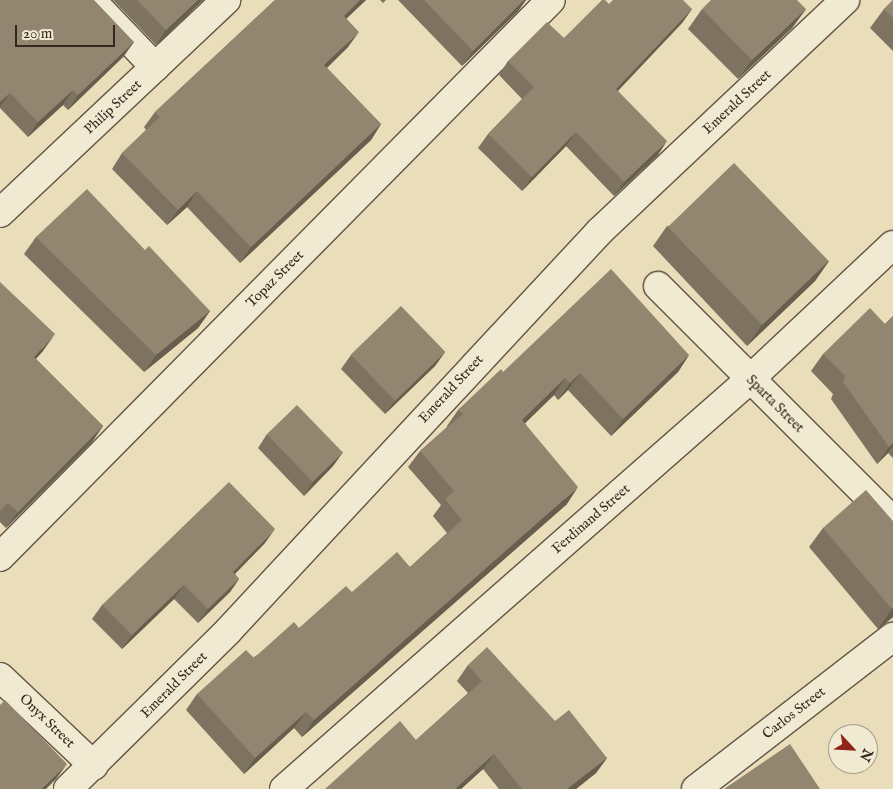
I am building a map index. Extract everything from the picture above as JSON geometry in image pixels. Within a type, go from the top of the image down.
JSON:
[{"type":"street","points":[[91,0],[155,67]]},
{"type":"street","name":"Philip Street","points":[[3,205],[226,0]]},
{"type":"street","name":"Topaz Street","points":[[0,557],[551,0]]},
{"type":"street","name":"Emerald Street","points":[[68,789],[94,766],[228,630],[600,231],[845,0]]},
{"type":"street","name":"Ferdinand Street","points":[[284,789],[750,380],[893,246]]},
{"type":"street","name":"Sparta Street","points":[[658,286],[893,521]]},
{"type":"street","name":"Carlos Street","points":[[696,789],[893,637]]},
{"type":"street","name":"Onyx Street","points":[[0,677],[94,766]]},
{"type":"building","points":[[0,0],[94,0],[134,42],[78,95],[73,90],[38,122],[10,93],[0,102]]},
{"type":"building","points":[[137,0],[198,0],[166,30]]},
{"type":"building","points":[[275,0],[360,0],[344,16],[359,32],[324,65],[381,124],[251,247],[197,191],[178,210],[122,153],[160,117],[155,112]]},
{"type":"building","points":[[424,0],[524,0],[473,51]]},
{"type":"building","points":[[602,0],[609,4],[613,0],[683,0],[692,9],[616,89],[667,141],[624,182],[576,132],[532,177],[488,134],[534,87],[508,61],[547,22],[564,38]]},
{"type":"building","points":[[711,0],[797,0],[806,9],[752,60],[702,9]]},
{"type":"building","points":[[893,0],[893,18],[884,9]]},
{"type":"building","points":[[734,163],[828,261],[762,325],[668,227]]},
{"type":"building","points":[[87,189],[145,250],[149,246],[210,311],[156,355],[36,237]]},
{"type":"building","points":[[611,269],[689,355],[623,419],[580,373],[570,383],[565,378],[522,420],[578,487],[314,720],[306,712],[255,758],[197,694],[246,650],[254,658],[294,622],[299,628],[346,586],[352,592],[397,552],[410,567],[462,520],[445,499],[454,491],[420,451],[463,414],[458,410],[501,369],[503,372]]},
{"type":"building","points":[[0,282],[55,334],[34,357],[103,426],[18,512],[8,503],[0,511]]},
{"type":"building","points":[[401,306],[445,352],[395,401],[351,355]]},
{"type":"building","points":[[870,308],[885,324],[893,316],[893,443],[889,447],[843,382],[845,376],[823,354]]},
{"type":"building","points":[[297,405],[343,452],[313,482],[267,434]]},
{"type":"building","points":[[229,482],[275,529],[233,572],[239,579],[208,609],[184,585],[132,635],[102,605]]},
{"type":"building","points":[[866,490],[893,521],[892,609],[823,528]]},
{"type":"building","points":[[487,647],[555,721],[569,710],[607,758],[567,789],[522,789],[494,754],[457,789],[325,789],[400,721],[416,740],[482,681],[468,665]]},
{"type":"building","points":[[5,700],[67,764],[41,789],[0,789],[0,705]]},
{"type":"building","points":[[790,744],[820,789],[724,789]]}]
